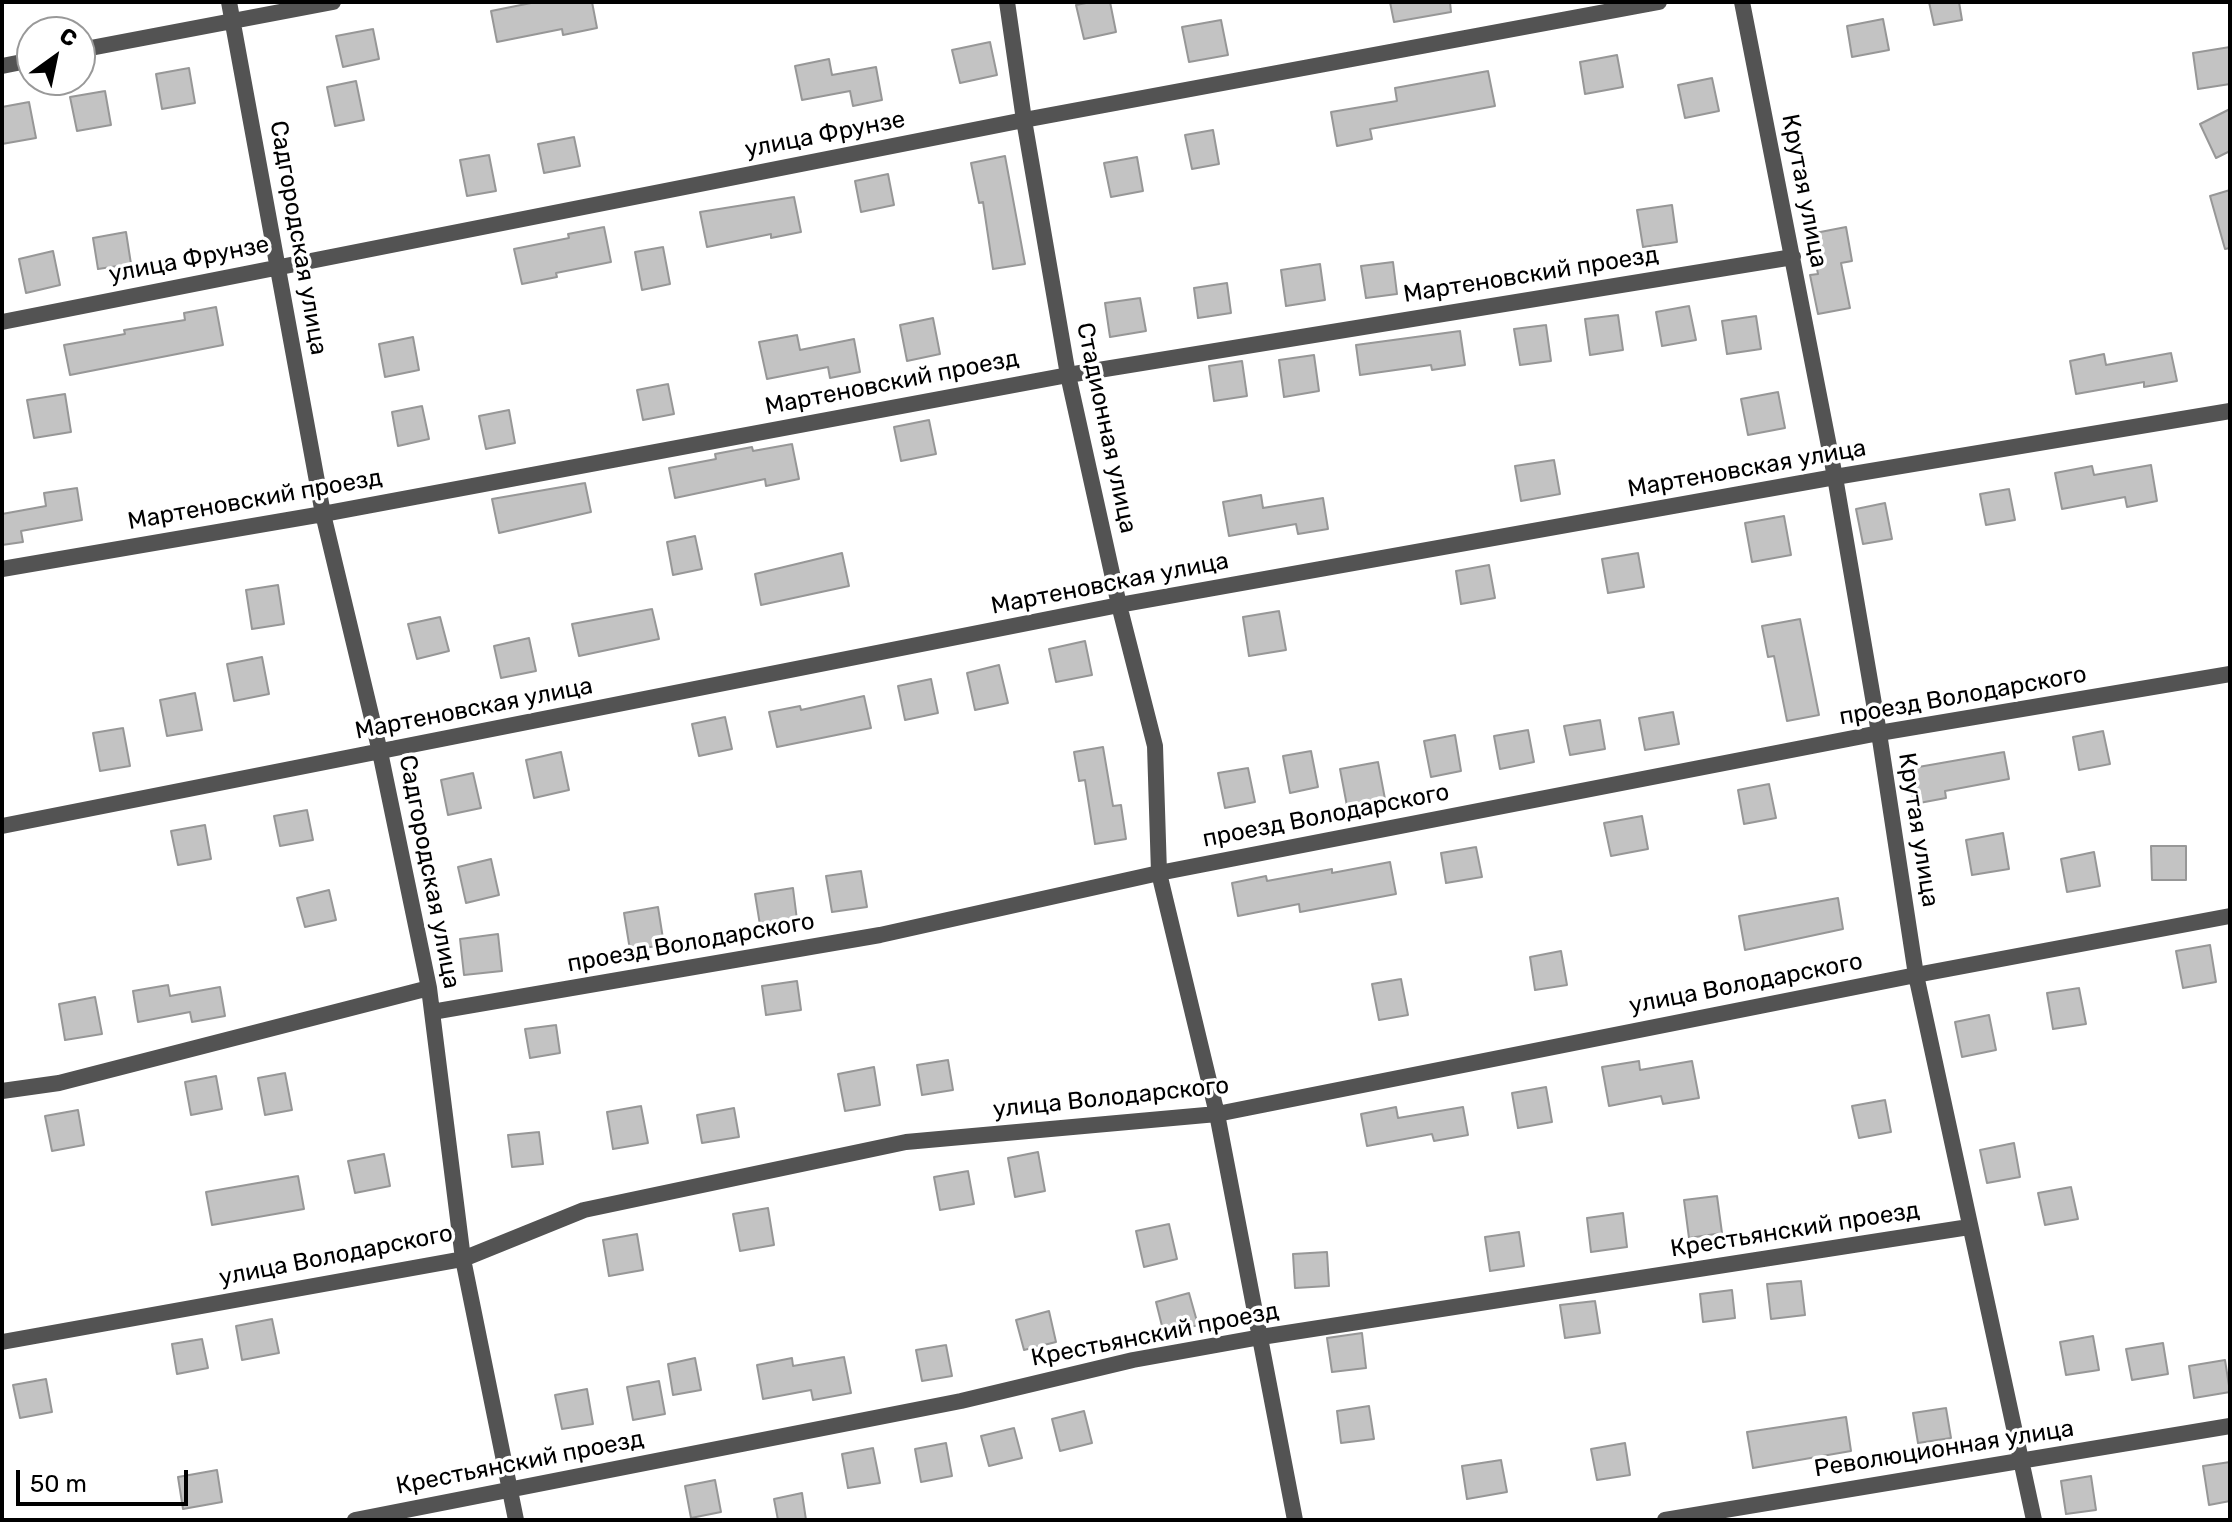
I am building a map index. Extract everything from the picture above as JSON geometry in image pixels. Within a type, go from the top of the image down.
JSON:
[{"type":"street","name":"Садгородская улица","points":[[229,2],[323,514],[380,752],[429,988],[463,1259],[516,1520]]},
{"type":"street","points":[[96,47],[333,2]]},
{"type":"street","name":"Стадионная улица","points":[[1007,2],[1068,375],[1119,605],[1155,746],[1159,873],[1217,1114],[1295,1520]]},
{"type":"street","name":"улица Фрунзе","points":[[2,322],[1024,120],[1659,2]]},
{"type":"street","name":"Крутая улица","points":[[1742,2],[1835,477],[1916,975],[2034,1520]]},
{"type":"street","name":"Мартеновский проезд","points":[[2,569],[323,514],[1068,375],[1793,257]]},
{"type":"street","name":"Мартеновская улица","points":[[2,826],[1119,605],[1835,477],[2230,411]]},
{"type":"street","name":"проезд Володарского","points":[[432,1012],[880,935],[1159,873],[1879,733],[2230,674]]},
{"type":"street","name":"улица Володарского","points":[[2,1342],[463,1259],[584,1210],[906,1142],[1217,1114],[2230,916]]},
{"type":"street","points":[[2,1091],[59,1083],[429,988]]},
{"type":"street","name":"Крестьянский проезд","points":[[355,1520],[961,1401],[1133,1360],[1261,1337],[1969,1227]]},
{"type":"street","name":"Революционная улица","points":[[1665,1520],[2230,1426]]},
{"type":"building","points":[[536,2],[592,2],[597,28],[563,35],[562,29],[497,42],[491,11]]},
{"type":"building","points":[[1110,2],[1116,32],[1084,39],[1076,5]]},
{"type":"building","points":[[1390,2],[1450,2],[1451,12],[1394,22]]},
{"type":"building","points":[[1929,2],[1959,2],[1962,20],[1934,25]]},
{"type":"building","points":[[1883,19],[1889,50],[1852,57],[1847,26]]},
{"type":"building","points":[[1221,20],[1228,55],[1189,62],[1182,27]]},
{"type":"building","points":[[373,29],[379,59],[343,67],[336,36]]},
{"type":"building","points":[[990,42],[997,75],[960,83],[952,50]]},
{"type":"building","points":[[2230,47],[2230,84],[2198,89],[2193,53]]},
{"type":"building","points":[[1617,55],[1623,87],[1585,94],[1580,62]]},
{"type":"building","points":[[829,59],[832,75],[876,67],[882,100],[853,106],[850,91],[802,100],[795,66]]},
{"type":"building","points":[[189,68],[195,103],[162,109],[156,74]]},
{"type":"building","points":[[1488,71],[1495,106],[1370,129],[1372,139],[1337,146],[1331,112],[1397,101],[1395,88]]},
{"type":"building","points":[[1712,78],[1719,111],[1685,118],[1678,85]]},
{"type":"building","points":[[356,81],[364,120],[335,126],[327,87]]},
{"type":"building","points":[[105,91],[111,125],[77,131],[70,97],[96,96],[96,93]]},
{"type":"building","points":[[29,102],[36,138],[2,144],[2,107]]},
{"type":"building","points":[[2230,109],[2230,151],[2216,158],[2200,124]]},
{"type":"building","points":[[1213,130],[1219,164],[1192,169],[1185,135]]},
{"type":"building","points":[[574,137],[580,166],[544,173],[538,144]]},
{"type":"building","points":[[489,155],[496,191],[467,196],[460,160]]},
{"type":"building","points":[[1005,156],[1025,264],[993,269],[983,202],[979,203],[971,163]]},
{"type":"building","points":[[1137,157],[1143,191],[1111,197],[1104,163]]},
{"type":"building","points":[[888,174],[894,205],[861,212],[855,181]]},
{"type":"building","points":[[2230,190],[2230,248],[2225,249],[2210,196]]},
{"type":"building","points":[[794,197],[801,232],[771,238],[771,234],[707,247],[700,212]]},
{"type":"building","points":[[1672,205],[1677,242],[1643,247],[1637,210]]},
{"type":"building","points":[[604,227],[611,262],[556,273],[557,277],[522,284],[514,249]]},
{"type":"building","points":[[1846,227],[1852,261],[1841,263],[1850,308],[1818,314],[1810,275],[1818,274],[1810,234]]},
{"type":"building","points":[[126,232],[131,264],[98,269],[93,238]]},
{"type":"building","points":[[663,247],[670,284],[642,290],[635,252]]},
{"type":"building","points":[[53,251],[60,285],[26,293],[19,259]]},
{"type":"building","points":[[1393,262],[1397,294],[1366,298],[1361,266]]},
{"type":"building","points":[[1320,264],[1325,300],[1286,306],[1281,270]]},
{"type":"building","points":[[1227,283],[1231,313],[1198,318],[1194,288]]},
{"type":"building","points":[[1140,298],[1146,331],[1110,337],[1105,303]]},
{"type":"building","points":[[1689,306],[1696,340],[1662,346],[1656,312]]},
{"type":"building","points":[[216,307],[223,345],[70,375],[64,345],[125,334],[124,330],[185,320],[184,313]]},
{"type":"building","points":[[1618,315],[1623,350],[1590,355],[1585,319]]},
{"type":"building","points":[[1756,316],[1761,349],[1727,354],[1722,321]]},
{"type":"building","points":[[933,318],[940,354],[907,361],[900,325]]},
{"type":"building","points":[[1546,325],[1551,361],[1520,365],[1514,329]]},
{"type":"building","points":[[1460,331],[1465,365],[1432,370],[1431,365],[1360,375],[1356,345]]},
{"type":"building","points":[[797,335],[800,350],[854,339],[860,372],[830,378],[828,367],[767,379],[759,342]]},
{"type":"building","points":[[413,337],[419,370],[385,377],[379,344]]},
{"type":"building","points":[[2171,353],[2177,381],[2144,387],[2144,382],[2076,394],[2070,361],[2104,354],[2106,365]]},
{"type":"building","points":[[1314,355],[1319,391],[1284,397],[1279,360]]},
{"type":"building","points":[[1242,361],[1247,396],[1214,401],[1209,366]]},
{"type":"building","points":[[668,384],[674,414],[643,420],[637,390]]},
{"type":"building","points":[[1778,392],[1785,428],[1748,435],[1741,399]]},
{"type":"building","points":[[65,394],[71,432],[34,438],[27,400]]},
{"type":"building","points":[[422,406],[429,439],[398,446],[392,412]]},
{"type":"building","points":[[509,410],[515,443],[486,449],[479,416]]},
{"type":"building","points":[[929,420],[936,454],[901,461],[894,427]]},
{"type":"building","points":[[792,444],[799,479],[766,486],[765,479],[675,498],[669,468],[716,459],[715,454]]},
{"type":"building","points":[[1554,460],[1560,494],[1521,501],[1515,466]]},
{"type":"building","points":[[2151,465],[2157,501],[2127,507],[2125,497],[2062,509],[2055,473],[2092,466],[2094,475]]},
{"type":"building","points":[[585,483],[591,512],[499,533],[492,499]]},
{"type":"building","points":[[77,488],[82,520],[21,531],[23,542],[2,545],[2,514],[46,506],[44,493]]},
{"type":"building","points":[[2009,489],[2015,520],[1986,525],[1980,494]]},
{"type":"building","points":[[1261,495],[1263,508],[1323,498],[1328,529],[1298,534],[1296,524],[1229,536],[1223,502]]},
{"type":"building","points":[[1885,503],[1892,539],[1863,544],[1856,509]]},
{"type":"building","points":[[1784,516],[1791,555],[1752,562],[1745,523]]},
{"type":"building","points":[[695,536],[702,569],[673,575],[667,542]]},
{"type":"building","points":[[842,553],[849,586],[761,605],[755,574]]},
{"type":"building","points":[[1638,553],[1644,587],[1608,593],[1602,559]]},
{"type":"building","points":[[1489,565],[1495,598],[1461,604],[1456,571]]},
{"type":"building","points":[[278,585],[284,624],[252,629],[246,590]]},
{"type":"building","points":[[652,609],[659,639],[579,656],[572,624]]},
{"type":"building","points":[[1279,611],[1286,650],[1249,656],[1243,617]]},
{"type":"building","points":[[440,617],[449,651],[417,659],[408,624]]},
{"type":"building","points":[[1800,619],[1819,715],[1787,721],[1774,656],[1768,657],[1762,626]]},
{"type":"building","points":[[529,638],[536,671],[501,678],[494,646]]},
{"type":"building","points":[[1085,641],[1092,675],[1056,682],[1049,649]]},
{"type":"building","points":[[262,657],[269,694],[234,701],[227,664]]},
{"type":"building","points":[[999,665],[1008,703],[975,710],[967,673]]},
{"type":"building","points":[[931,679],[938,713],[905,720],[898,686]]},
{"type":"building","points":[[195,693],[202,730],[167,736],[160,700]]},
{"type":"building","points":[[864,696],[871,728],[777,747],[769,712],[800,706],[801,710]]},
{"type":"building","points":[[1673,712],[1679,744],[1645,750],[1639,718]]},
{"type":"building","points":[[725,717],[732,749],[699,756],[692,724]]},
{"type":"building","points":[[1600,720],[1605,749],[1570,755],[1564,726]]},
{"type":"building","points":[[123,728],[130,766],[100,771],[93,733]]},
{"type":"building","points":[[1528,730],[1534,762],[1500,769],[1494,736]]},
{"type":"building","points":[[2103,731],[2110,764],[2079,770],[2073,737]]},
{"type":"building","points":[[1455,735],[1461,771],[1431,777],[1424,741]]},
{"type":"building","points":[[1103,747],[1113,806],[1121,805],[1126,839],[1095,844],[1085,780],[1079,781],[1074,752]]},
{"type":"building","points":[[1311,751],[1318,787],[1290,793],[1283,756]]},
{"type":"building","points":[[561,752],[569,790],[534,798],[526,760]]},
{"type":"building","points":[[2004,752],[2009,779],[1945,791],[1946,798],[1914,804],[1907,769]]},
{"type":"building","points":[[1378,762],[1385,799],[1347,806],[1340,769]]},
{"type":"building","points":[[1248,768],[1255,802],[1225,808],[1218,773]]},
{"type":"building","points":[[473,773],[481,808],[448,815],[441,780]]},
{"type":"building","points":[[1769,784],[1776,818],[1744,824],[1738,790]]},
{"type":"building","points":[[307,810],[313,840],[280,846],[274,816]]},
{"type":"building","points":[[1642,816],[1648,849],[1611,856],[1604,823]]},
{"type":"building","points":[[205,825],[211,859],[178,865],[171,831]]},
{"type":"building","points":[[2003,833],[2009,869],[1972,875],[1966,840]]},
{"type":"building","points":[[2151,846],[2186,846],[2186,880],[2152,880]]},
{"type":"building","points":[[1476,847],[1482,877],[1446,883],[1441,853]]},
{"type":"building","points":[[2094,852],[2100,886],[2067,892],[2061,859]]},
{"type":"building","points":[[491,859],[499,895],[466,903],[458,867]]},
{"type":"building","points":[[1390,862],[1396,894],[1300,912],[1299,904],[1238,916],[1232,883],[1266,876],[1267,881],[1332,869],[1332,873]]},
{"type":"building","points":[[861,871],[867,907],[832,912],[826,876]]},
{"type":"building","points":[[793,888],[797,920],[760,925],[755,894]]},
{"type":"building","points":[[329,890],[336,920],[305,927],[297,898]]},
{"type":"building","points":[[1838,898],[1843,929],[1745,950],[1739,916]]},
{"type":"building","points":[[658,907],[664,945],[630,950],[624,913]]},
{"type":"building","points":[[498,934],[502,971],[464,975],[460,939]]},
{"type":"building","points":[[2210,945],[2216,982],[2183,988],[2176,951]]},
{"type":"building","points":[[1561,951],[1567,985],[1535,990],[1530,957]]},
{"type":"building","points":[[1401,979],[1408,1015],[1379,1020],[1372,984]]},
{"type":"building","points":[[797,981],[801,1010],[766,1015],[762,986]]},
{"type":"building","points":[[168,985],[170,996],[220,987],[225,1016],[192,1022],[190,1012],[138,1022],[133,991]]},
{"type":"building","points":[[2079,988],[2086,1024],[2053,1029],[2047,993]]},
{"type":"building","points":[[95,997],[102,1034],[65,1040],[59,1004]]},
{"type":"building","points":[[1989,1015],[1996,1050],[1962,1057],[1955,1022]]},
{"type":"building","points":[[556,1025],[560,1053],[530,1058],[525,1029]]},
{"type":"building","points":[[948,1060],[953,1090],[922,1095],[917,1065]]},
{"type":"building","points":[[1639,1061],[1640,1070],[1692,1061],[1699,1098],[1663,1104],[1661,1096],[1609,1106],[1602,1067]]},
{"type":"building","points":[[874,1067],[880,1105],[845,1111],[838,1074]]},
{"type":"building","points":[[285,1073],[292,1110],[265,1115],[258,1078]]},
{"type":"building","points":[[216,1076],[222,1109],[191,1115],[185,1082]]},
{"type":"building","points":[[1546,1087],[1552,1122],[1518,1128],[1512,1093]]},
{"type":"building","points":[[1885,1100],[1891,1132],[1859,1138],[1852,1106]]},
{"type":"building","points":[[641,1106],[648,1143],[613,1149],[607,1112]]},
{"type":"building","points":[[1396,1107],[1398,1118],[1463,1107],[1468,1135],[1434,1141],[1432,1134],[1367,1146],[1361,1114]]},
{"type":"building","points":[[734,1108],[739,1137],[702,1143],[697,1115]]},
{"type":"building","points":[[78,1110],[84,1145],[52,1151],[45,1116]]},
{"type":"building","points":[[539,1132],[543,1164],[512,1167],[508,1135]]},
{"type":"building","points":[[2014,1143],[2020,1177],[1987,1183],[1980,1150]]},
{"type":"building","points":[[1038,1152],[1045,1191],[1015,1197],[1008,1158]]},
{"type":"building","points":[[384,1154],[390,1186],[355,1193],[348,1161]]},
{"type":"building","points":[[968,1171],[974,1204],[940,1210],[934,1177]]},
{"type":"building","points":[[298,1176],[304,1209],[212,1225],[206,1192]]},
{"type":"building","points":[[2071,1187],[2078,1219],[2045,1225],[2038,1193]]},
{"type":"building","points":[[1717,1196],[1722,1233],[1689,1238],[1684,1200]]},
{"type":"building","points":[[768,1208],[774,1245],[740,1251],[733,1214]]},
{"type":"building","points":[[1623,1213],[1627,1247],[1591,1252],[1587,1218]]},
{"type":"building","points":[[1169,1224],[1177,1259],[1144,1267],[1136,1231]]},
{"type":"building","points":[[1519,1232],[1524,1266],[1490,1271],[1485,1237]]},
{"type":"building","points":[[637,1234],[643,1270],[609,1276],[603,1240]]},
{"type":"building","points":[[1327,1252],[1329,1286],[1295,1288],[1293,1254]]},
{"type":"building","points":[[1801,1281],[1805,1315],[1771,1319],[1767,1284]]},
{"type":"building","points":[[1732,1290],[1735,1318],[1703,1322],[1700,1294]]},
{"type":"building","points":[[1189,1293],[1198,1325],[1164,1334],[1156,1302]]},
{"type":"building","points":[[1595,1301],[1600,1333],[1565,1338],[1560,1305]]},
{"type":"building","points":[[1049,1311],[1056,1342],[1024,1350],[1016,1320]]},
{"type":"building","points":[[272,1319],[279,1353],[242,1360],[236,1326]]},
{"type":"building","points":[[1362,1333],[1366,1368],[1332,1372],[1327,1338]]},
{"type":"building","points":[[2093,1336],[2099,1370],[2066,1375],[2060,1342]]},
{"type":"building","points":[[202,1339],[208,1368],[177,1374],[172,1344]]},
{"type":"building","points":[[2163,1343],[2168,1374],[2132,1380],[2126,1349]]},
{"type":"building","points":[[946,1345],[952,1376],[922,1381],[916,1350]]},
{"type":"building","points":[[844,1357],[851,1393],[813,1400],[811,1390],[763,1399],[757,1365],[792,1358],[793,1366]]},
{"type":"building","points":[[695,1358],[701,1390],[673,1395],[668,1364]]},
{"type":"building","points":[[2225,1360],[2230,1392],[2194,1398],[2189,1366]]},
{"type":"building","points":[[46,1379],[52,1412],[20,1418],[13,1385]]},
{"type":"building","points":[[659,1381],[665,1414],[633,1420],[627,1387]]},
{"type":"building","points":[[587,1389],[593,1424],[562,1429],[555,1395]]},
{"type":"building","points":[[1369,1406],[1374,1439],[1341,1443],[1337,1411]]},
{"type":"building","points":[[1946,1408],[1951,1438],[1918,1443],[1913,1413]]},
{"type":"building","points":[[1084,1411],[1092,1443],[1060,1451],[1052,1419]]},
{"type":"building","points":[[1846,1417],[1851,1451],[1753,1468],[1747,1432]]},
{"type":"building","points":[[1014,1428],[1022,1458],[989,1466],[981,1436]]},
{"type":"building","points":[[946,1443],[952,1476],[921,1482],[915,1449]]},
{"type":"building","points":[[1625,1443],[1630,1475],[1597,1480],[1591,1449]]},
{"type":"building","points":[[873,1448],[880,1483],[848,1488],[842,1454]]},
{"type":"building","points":[[1501,1460],[1507,1492],[1467,1499],[1462,1466]]},
{"type":"building","points":[[2230,1462],[2230,1501],[2209,1505],[2203,1466]]},
{"type":"building","points":[[217,1470],[222,1502],[183,1509],[178,1477]]},
{"type":"building","points":[[2091,1476],[2096,1510],[2066,1514],[2061,1481]]},
{"type":"building","points":[[715,1480],[721,1512],[691,1518],[685,1486]]},
{"type":"building","points":[[802,1493],[806,1520],[778,1520],[774,1499]]}]
